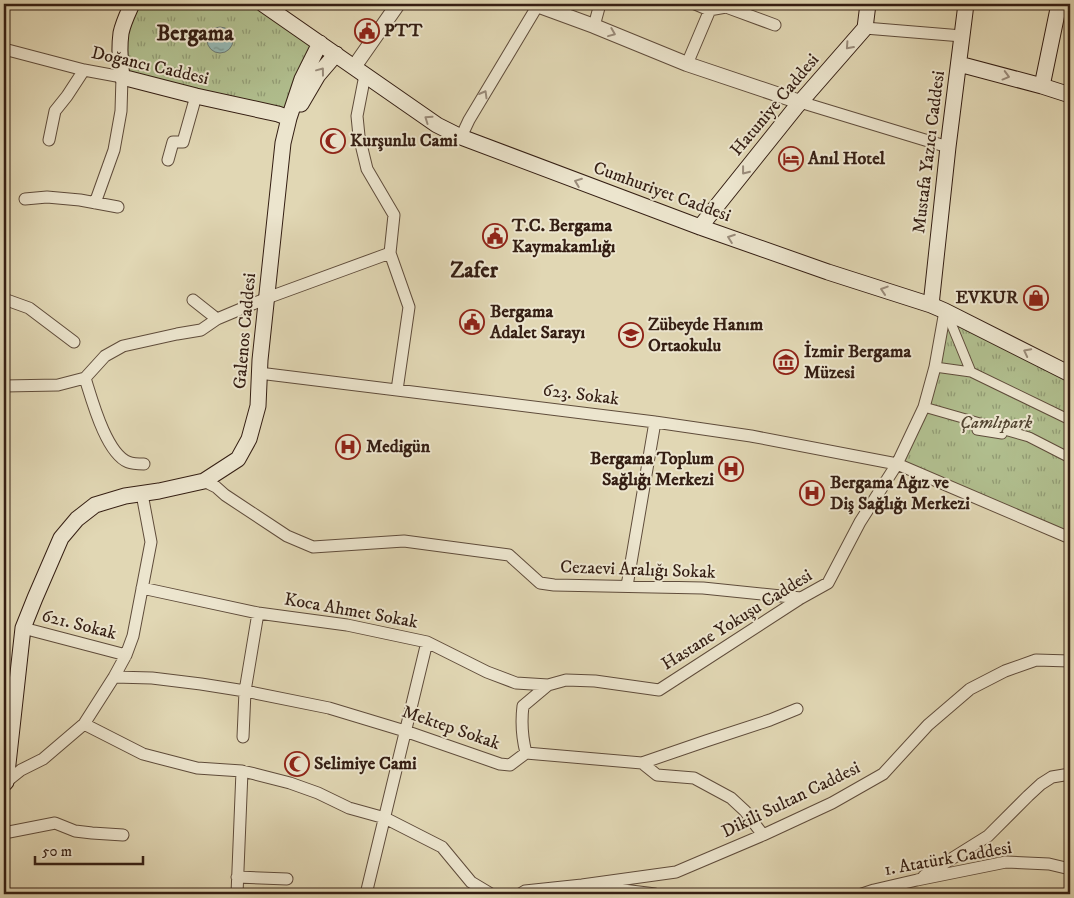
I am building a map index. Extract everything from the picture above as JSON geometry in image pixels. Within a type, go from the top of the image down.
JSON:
[{"type":"main road","points":[[122,77],[120,59],[121,34],[125,18],[132,4]]},
{"type":"main road","name":"Cumhuriyet Caddesi","points":[[263,4],[437,126],[461,137],[700,227],[828,272],[931,305],[1070,374]]},
{"type":"main road","points":[[865,28],[868,4]]},
{"type":"main road","name":"Mustafa Yazıcı Caddesi","points":[[931,305],[966,4]]},
{"type":"main road","points":[[1042,86],[1059,4]]},
{"type":"main road","name":"Hatuniye Caddesi","points":[[700,227],[800,102],[865,28]]},
{"type":"main road","name":"Galenos Caddesi","points":[[5,783],[24,628],[61,538],[77,518],[95,505],[125,496],[159,491],[204,480],[238,458],[249,439],[258,406],[259,372],[283,143],[302,80],[320,43]]},
{"type":"main road","name":"Galenos Caddesi","points":[[289,118],[300,106],[318,75],[336,54]]},
{"type":"main road","points":[[959,64],[1070,95]]},
{"type":"main road","name":"Doğancı Caddesi","points":[[122,77],[289,118]]},
{"type":"street","points":[[397,390],[409,307],[390,253],[394,215],[367,169],[359,136],[357,116],[359,71],[398,4]]},
{"type":"street","points":[[594,26],[600,4]]},
{"type":"street","points":[[695,4],[726,7],[775,26]]},
{"type":"street","points":[[461,137],[536,5],[688,64],[800,102],[948,147]]},
{"type":"street","points":[[688,64],[711,7]]},
{"type":"street","points":[[865,28],[962,36]]},
{"type":"street","name":"Doğancı Caddesi","points":[[4,49],[84,70],[122,77]]},
{"type":"street","points":[[49,140],[55,111],[84,70]]},
{"type":"street","points":[[95,202],[114,150],[121,111],[122,77]]},
{"type":"street","points":[[168,160],[173,142],[184,142],[196,96]]},
{"type":"street","points":[[25,199],[47,196],[118,207]]},
{"type":"street","points":[[4,386],[58,385],[84,378],[105,356],[123,346],[201,330],[217,319],[267,298],[390,253]]},
{"type":"street","points":[[4,299],[29,308],[74,342]]},
{"type":"street","points":[[193,300],[217,319]]},
{"type":"street","points":[[945,311],[971,372]]},
{"type":"street","name":"Hastane Yokuşu Caddesi","points":[[548,685],[566,680],[595,681],[659,690],[801,598],[828,583],[860,522],[897,464],[924,407],[935,367],[945,311]]},
{"type":"street","points":[[935,367],[971,372],[1070,420]]},
{"type":"street","name":"623. Sokak","points":[[259,372],[655,422],[750,436],[897,464],[1070,538]]},
{"type":"street","points":[[84,378],[104,433],[119,456],[128,462],[144,464]]},
{"type":"street","points":[[924,407],[1029,437],[1070,458]]},
{"type":"street","points":[[627,586],[655,422]]},
{"type":"street","points":[[976,430],[1029,437]]},
{"type":"street","name":"Cezaevi Aralığı Sokak","points":[[204,480],[286,536],[313,547],[404,541],[509,555],[540,582],[554,585],[704,588],[801,598]]},
{"type":"street","points":[[5,783],[21,770],[43,759],[84,724],[126,655],[133,636],[151,542],[142,494]]},
{"type":"street","name":"Koca Ahmet Sokak","points":[[142,588],[258,613],[346,625],[427,642],[487,672],[516,683],[548,685]]},
{"type":"street","points":[[243,737],[245,691],[258,613]]},
{"type":"street","name":"621. Sokak","points":[[24,628],[126,655]]},
{"type":"street","points":[[366,894],[427,642]]},
{"type":"street","name":"Dikili Sultan Caddesi","points":[[520,894],[525,891],[676,872],[832,803],[883,774],[928,725],[970,689],[1005,670],[1036,660],[1070,661]]},
{"type":"street","name":"Mektep Sokak","points":[[114,677],[152,678],[245,691],[329,708],[405,731],[500,764],[510,765],[526,753]]},
{"type":"street","points":[[548,685],[523,706],[521,720],[526,753],[642,763],[770,720],[797,709]]},
{"type":"street","points":[[84,724],[143,754],[197,768],[242,771],[290,783],[318,793],[349,808],[385,818],[442,847],[471,882],[491,894]]},
{"type":"street","points":[[642,763],[657,775],[694,778],[731,798],[745,811],[762,835]]},
{"type":"street","points":[[237,894],[242,771]]},
{"type":"street","points":[[917,880],[988,836],[1041,784],[1052,778],[1070,774]]},
{"type":"street","points":[[4,833],[55,823],[75,831],[92,834],[122,835]]},
{"type":"street","name":"1. Atatürk Caddesi","points":[[862,894],[917,880],[1006,862],[1049,864],[1070,869]]},
{"type":"street","points":[[238,877],[287,879]]},
{"type":"street","points":[[582,885],[655,894]]},
{"type":"green space","points":[[132,4],[263,4],[320,43],[289,118],[122,77]]},
{"type":"green space","name":"Çamlıpark","points":[[945,311],[1070,374],[1070,538],[897,464],[924,407]]},
{"type":"water","points":[[220,27],[229,31],[233,40],[229,49],[220,53],[211,49],[207,40],[211,31]]},
{"type":"place","name":"PTT","points":[[367,31]]},
{"type":"place","name":"Kurşunlu Cami","points":[[333,141]]},
{"type":"place","name":"Anıl Hotel","points":[[791,159]]},
{"type":"place","name":"T.C. Bergama Kaymakamlığı","points":[[495,236]]},
{"type":"place","name":"EVKUR","points":[[1036,298]]},
{"type":"place","name":"Bergama Adalet Sarayı","points":[[472,322]]},
{"type":"place","name":"Zübeyde Hanım Ortaokulu","points":[[631,335]]},
{"type":"place","name":"İzmir Bergama Müzesi","points":[[786,362]]},
{"type":"place","name":"Medigün","points":[[348,447]]},
{"type":"place","name":"Bergama Toplum Sağlığı Merkezi","points":[[731,469]]},
{"type":"place","name":"Bergama Ağız ve Diş Sağlığı Merkezi","points":[[812,493]]},
{"type":"place","name":"Selimiye Cami","points":[[297,764]]},
{"type":"district","name":"Bergama","points":[[195,33]]},
{"type":"district","name":"Zafer","points":[[474,270]]}]
